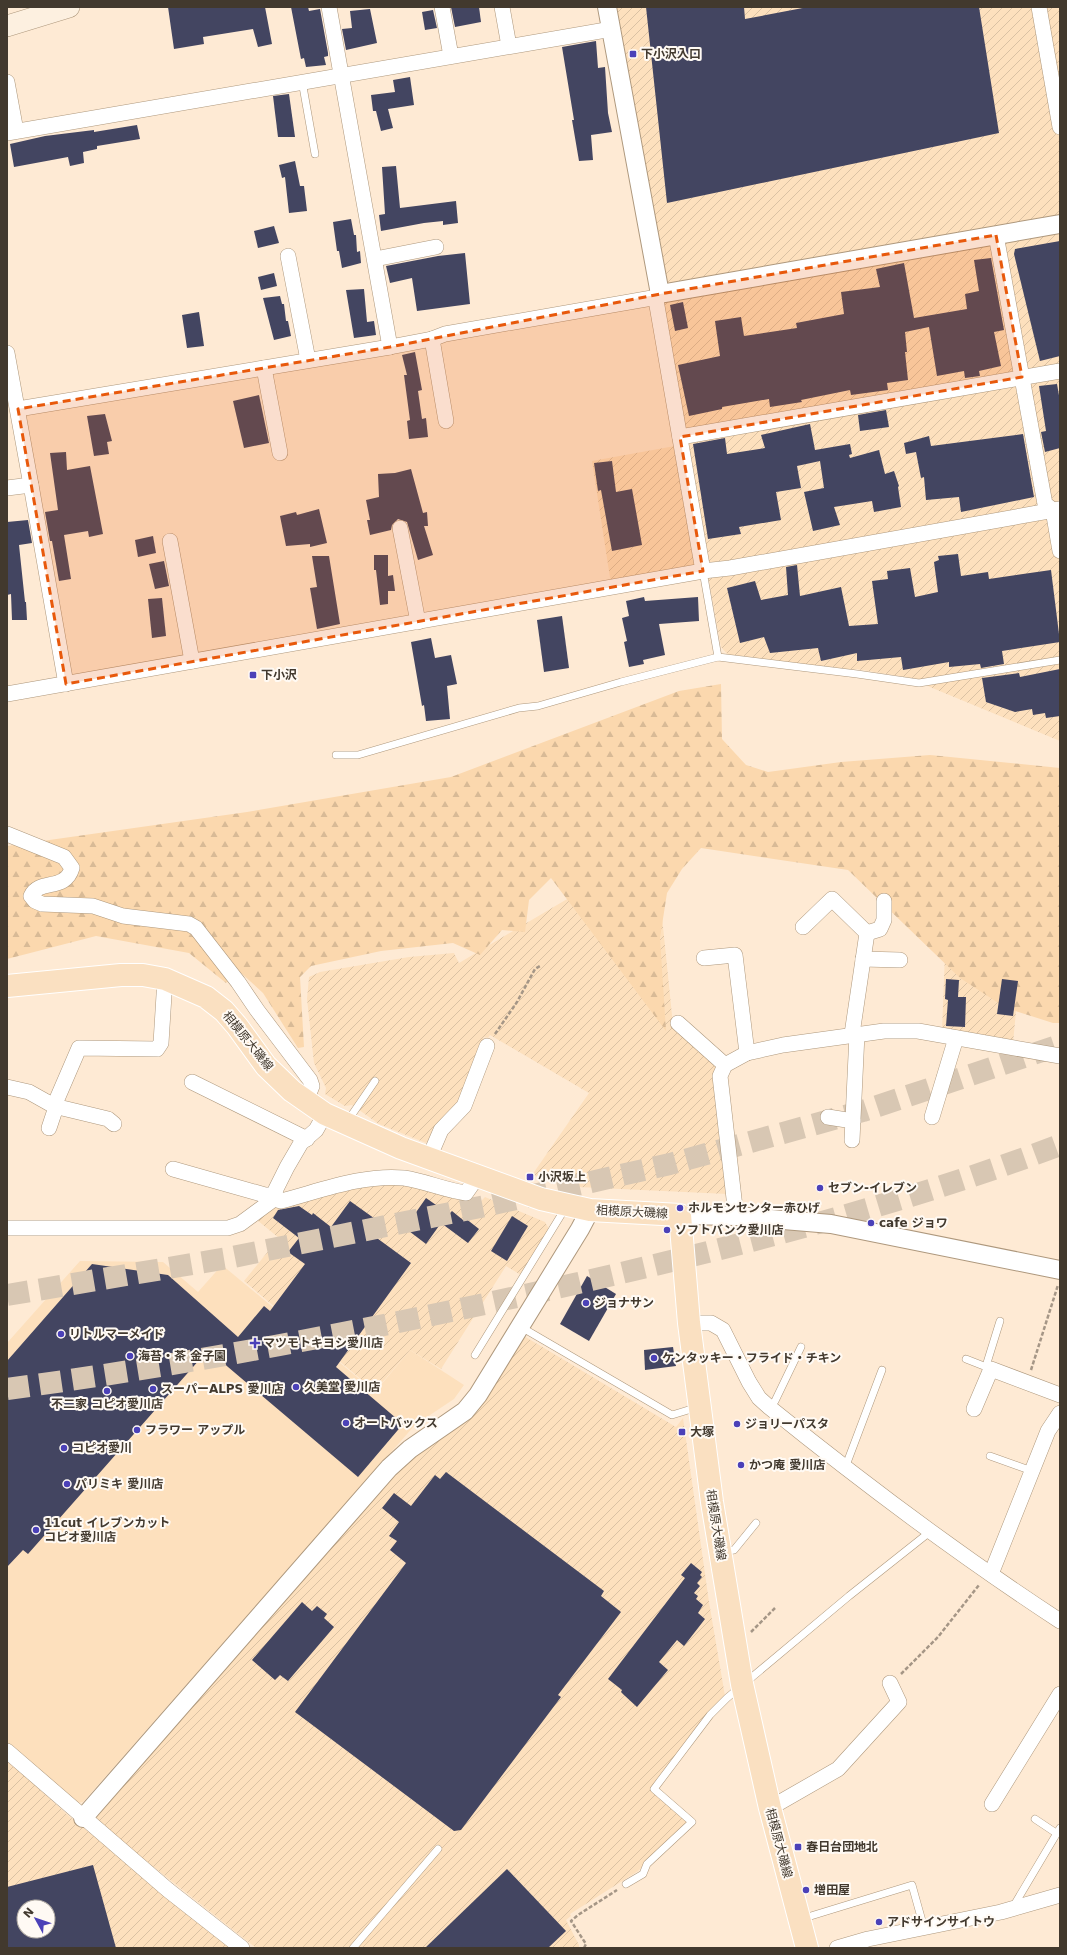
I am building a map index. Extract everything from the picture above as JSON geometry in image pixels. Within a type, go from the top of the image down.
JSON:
[{"type":"main road","points":[[7,26],[69,7]]},
{"type":"main road","name":"相模原大磯線","points":[[7,986],[121,975],[143,975],[165,979],[206,997],[224,1011],[237,1026],[266,1066],[292,1091],[325,1114],[429,1158],[541,1199],[590,1210],[680,1215],[689,1323],[720,1552],[742,1684],[770,1808],[807,1948]]},
{"type":"street","points":[[329,7],[342,74],[354,179],[374,259],[390,347]]},
{"type":"street","points":[[442,7],[452,56]]},
{"type":"street","points":[[502,7],[508,46]]},
{"type":"street","points":[[606,7],[612,31],[660,294],[656,300],[703,571]]},
{"type":"street","points":[[1039,7],[1060,127]]},
{"type":"street","points":[[7,82],[12,132],[508,46],[606,30],[612,31]]},
{"type":"street","points":[[18,409],[390,347],[432,339],[445,334],[652,298],[660,294],[1060,224]]},
{"type":"street","points":[[996,235],[1045,504],[1057,509]]},
{"type":"street","points":[[374,259],[436,247]]},
{"type":"street","points":[[288,256],[286,275],[308,360]]},
{"type":"street","points":[[432,339],[446,421]]},
{"type":"street","points":[[7,353],[66,684]]},
{"type":"street","points":[[264,368],[280,453]]},
{"type":"street","points":[[680,437],[1060,370]]},
{"type":"street","points":[[7,488],[31,485]]},
{"type":"street","points":[[1057,509],[1060,550]]},
{"type":"street","points":[[7,694],[703,571],[730,568],[1057,509]]},
{"type":"street","points":[[398,538],[418,622]]},
{"type":"street","points":[[170,541],[174,596],[192,661]]},
{"type":"street","points":[[7,834],[64,858],[72,868],[67,878],[62,882],[38,888],[34,891],[32,896],[35,901],[42,904],[93,906],[123,916],[189,924],[196,928],[310,1080],[312,1086],[306,1101]]},
{"type":"street","points":[[803,927],[836,895],[867,933],[854,1034],[854,1121],[852,1140]]},
{"type":"street","points":[[867,933],[880,929],[884,920],[884,901]]},
{"type":"street","points":[[704,958],[742,954],[747,1053]]},
{"type":"street","points":[[863,959],[900,960]]},
{"type":"street","points":[[50,1128],[55,1110],[54,1106],[79,1048],[107,1042],[157,1049],[161,1043],[165,979]]},
{"type":"street","points":[[678,1023],[725,1065]]},
{"type":"street","points":[[736,1216],[720,1076],[725,1065],[747,1053],[782,1045],[854,1034],[884,1031],[918,1031],[1060,1056]]},
{"type":"street","points":[[932,1117],[956,1038]]},
{"type":"street","points":[[429,1158],[441,1130],[464,1106],[487,1046]]},
{"type":"street","points":[[192,1082],[213,1100],[307,1139]]},
{"type":"street","points":[[7,1087],[29,1092],[54,1106],[108,1119],[114,1124]]},
{"type":"street","points":[[7,1228],[228,1228],[240,1224],[275,1197],[276,1189],[287,1166],[302,1143],[316,1130],[325,1114]]},
{"type":"street","points":[[828,1117],[854,1121]]},
{"type":"street","points":[[173,1169],[275,1197],[281,1201],[355,1182],[379,1178],[403,1178],[427,1182],[454,1192],[466,1193],[478,1176]]},
{"type":"street","points":[[83,1818],[389,1468],[410,1449],[465,1411],[478,1395],[521,1327],[590,1210]]},
{"type":"street","points":[[680,1215],[736,1216],[831,1224],[1060,1270]]},
{"type":"street","points":[[689,1323],[711,1323],[723,1330],[749,1382],[759,1398],[769,1407],[845,1468],[991,1574],[1060,1621]]},
{"type":"street","points":[[974,1409],[989,1367],[1060,1395]]},
{"type":"street","points":[[991,1574],[1048,1431],[1060,1413]]},
{"type":"street","points":[[770,1808],[838,1769],[902,1705],[890,1683]]},
{"type":"street","points":[[992,1804],[1060,1694]]},
{"type":"street","points":[[7,1751],[168,1890],[242,1948]]},
{"type":"street","points":[[837,1948],[868,1939],[924,1929],[1011,1909],[1060,1894]]},
{"type":"lane","points":[[302,81],[315,154]]},
{"type":"lane","points":[[703,571],[718,657]]},
{"type":"lane","points":[[336,755],[358,755],[519,708],[538,706],[718,657],[919,683],[1060,660]]},
{"type":"lane","points":[[348,1124],[351,1116],[375,1082]]},
{"type":"lane","points":[[475,1355],[567,1205]]},
{"type":"lane","points":[[966,1359],[989,1367],[1000,1321]]},
{"type":"lane","points":[[521,1327],[672,1415],[700,1406]]},
{"type":"lane","points":[[769,1407],[775,1401],[801,1347]]},
{"type":"lane","points":[[845,1468],[882,1370]]},
{"type":"lane","points":[[990,1456],[1032,1472]]},
{"type":"lane","points":[[720,1552],[734,1550],[756,1522]]},
{"type":"lane","points":[[626,1884],[643,1874],[648,1864],[692,1822],[654,1789],[710,1715],[742,1684],[932,1531]]},
{"type":"lane","points":[[1011,1909],[1058,1830],[1035,1819]]},
{"type":"lane","points":[[353,1948],[438,1849]]},
{"type":"lane","points":[[799,1919],[912,1885],[924,1929]]},
{"type":"path","points":[[487,1046],[517,1002],[535,969],[540,966]]},
{"type":"path","points":[[1027,1382],[1060,1280]]},
{"type":"path","points":[[890,1683],[938,1637],[986,1576],[991,1574]]},
{"type":"path","points":[[735,1642],[748,1636],[775,1608]]},
{"type":"path","points":[[584,1948],[586,1944],[571,1921],[626,1884]]},
{"type":"highlighted area","points":[[996,235],[1022,377],[680,437],[703,571],[66,684],[18,409],[390,347],[660,294]]},
{"type":"shaded area","points":[[614,7],[1060,7],[1060,741],[930,687],[918,679],[856,669],[852,670],[728,655],[721,647],[706,565],[611,584],[592,461],[686,444]]},
{"type":"shaded area","points":[[658,877],[673,1025],[719,1070],[727,1194],[578,1187],[532,1175],[589,1093],[490,1035],[488,1038],[484,1037],[460,1102],[426,1143],[379,1124],[352,1105],[345,1106],[325,1094],[326,1088],[314,1063],[307,999],[309,977],[320,972],[409,957],[454,953],[459,963],[579,892]]},
{"type":"shaded area","points":[[945,953],[1019,980],[1013,1043],[942,1031]]},
{"type":"shaded area","points":[[384,1182],[435,1190],[469,1204],[479,1203],[485,1197],[545,1222],[549,1229],[521,1275],[506,1266],[441,1369],[410,1350],[375,1391],[244,1281],[279,1238],[257,1220],[267,1210],[356,1186]]},
{"type":"shaded area","points":[[80,1261],[163,1262],[198,1292],[222,1265],[375,1392],[410,1350],[464,1385],[454,1399],[415,1425],[83,1802],[76,1803],[7,1742],[7,1343]]},
{"type":"shaded area","points":[[524,1336],[676,1427],[683,1418],[709,1602],[725,1696],[651,1789],[688,1822],[638,1871],[570,1914],[571,1916],[566,1920],[579,1945],[579,1948],[256,1948],[97,1822],[97,1814],[386,1485]]},
{"type":"shaded area","points":[[7,1760],[70,1817],[173,1901],[234,1948],[7,1948]]},
{"type":"green space","points":[[721,684],[722,739],[746,765],[768,772],[841,762],[930,755],[1060,768],[1060,1023],[1053,1023],[1006,1008],[960,978],[848,870],[701,848],[682,869],[667,893],[660,938],[666,1031],[551,878],[529,900],[525,932],[502,930],[480,955],[453,943],[381,951],[311,966],[300,977],[304,1047],[298,1048],[263,993],[240,972],[226,983],[189,953],[96,936],[7,959],[7,846],[247,812],[451,777],[679,691]]},
{"type":"building","points":[[168,7],[265,7],[272,44],[258,47],[253,29],[203,37],[204,44],[174,49]]},
{"type":"building","points":[[291,7],[308,7],[309,11],[320,9],[328,53],[328,56],[324,57],[326,65],[306,67],[304,58],[301,59]]},
{"type":"building","points":[[451,7],[479,7],[481,22],[455,27]]},
{"type":"building","points":[[646,7],[744,7],[745,19],[808,7],[979,7],[999,133],[667,203]]},
{"type":"building","points":[[370,9],[377,43],[346,50],[342,29],[352,28],[350,11]]},
{"type":"building","points":[[433,10],[437,28],[425,30],[422,12]]},
{"type":"building","points":[[596,41],[598,68],[605,67],[608,113],[612,132],[591,135],[593,160],[579,161],[562,47]]},
{"type":"building","points":[[410,77],[414,105],[388,109],[393,128],[381,131],[376,111],[373,111],[371,95],[395,92],[393,80]]},
{"type":"building","points":[[289,94],[295,137],[278,137],[273,96]]},
{"type":"building","points":[[137,125],[140,139],[97,146],[97,149],[83,152],[84,163],[70,166],[68,157],[14,167],[10,144],[45,136],[94,130],[94,132]]},
{"type":"building","points":[[295,161],[300,186],[304,186],[307,211],[289,213],[285,177],[282,178],[279,165]]},
{"type":"building","points":[[396,166],[400,208],[456,201],[458,223],[443,225],[443,221],[381,231],[379,215],[385,214],[382,167]]},
{"type":"building","points":[[351,219],[354,235],[356,235],[357,252],[360,251],[361,263],[342,268],[339,251],[337,251],[333,222]]},
{"type":"building","points":[[274,226],[279,243],[258,248],[254,231]]},
{"type":"building","points":[[1060,241],[1060,356],[1040,361],[1014,254],[1015,249]]},
{"type":"building","points":[[465,253],[470,304],[417,311],[412,278],[390,283],[386,266],[438,256]]},
{"type":"building","points":[[991,258],[1004,330],[994,332],[1001,366],[979,371],[980,376],[965,378],[964,371],[937,376],[929,327],[905,332],[907,352],[905,352],[908,380],[887,383],[888,390],[851,395],[850,390],[801,400],[802,402],[770,407],[769,399],[722,407],[722,409],[689,416],[678,365],[720,356],[715,321],[741,317],[744,336],[797,328],[796,323],[844,314],[841,292],[880,287],[876,269],[904,263],[914,318],[967,309],[965,294],[979,291],[974,260]]},
{"type":"building","points":[[274,273],[277,286],[261,290],[258,277]]},
{"type":"building","points":[[364,289],[367,322],[374,321],[376,335],[354,338],[346,290]]},
{"type":"building","points":[[280,296],[282,304],[284,304],[286,321],[288,321],[291,336],[274,340],[263,298]]},
{"type":"building","points":[[683,302],[688,328],[675,331],[670,305]]},
{"type":"building","points":[[199,312],[204,346],[187,348],[182,315]]},
{"type":"building","points":[[415,352],[422,390],[418,391],[422,419],[426,418],[428,437],[409,439],[407,421],[410,420],[404,375],[407,375],[402,355]]},
{"type":"building","points":[[1057,384],[1060,401],[1060,448],[1045,452],[1041,432],[1046,431],[1039,386]]},
{"type":"building","points":[[259,395],[269,443],[244,448],[233,401]]},
{"type":"building","points":[[886,410],[889,427],[860,431],[858,415]]},
{"type":"building","points":[[105,414],[112,441],[107,442],[109,454],[94,456],[87,416]]},
{"type":"building","points":[[810,424],[815,450],[850,444],[852,454],[849,455],[850,458],[879,450],[885,474],[894,471],[899,486],[901,507],[874,512],[872,501],[834,507],[840,525],[813,531],[804,492],[824,488],[820,461],[797,466],[801,488],[776,492],[781,520],[739,527],[741,534],[708,539],[693,444],[725,438],[727,454],[765,448],[761,435]]},
{"type":"building","points":[[1023,434],[1034,497],[961,512],[959,497],[926,500],[924,477],[921,478],[916,452],[906,454],[904,443],[929,436],[931,446]]},
{"type":"building","points":[[66,452],[67,470],[90,466],[103,534],[89,537],[88,531],[64,535],[71,579],[59,581],[45,512],[58,510],[50,453]]},
{"type":"building","points":[[612,461],[616,492],[632,489],[642,545],[612,551],[601,490],[598,491],[594,463]]},
{"type":"building","points":[[411,469],[423,513],[427,512],[428,526],[424,526],[433,555],[418,560],[407,522],[398,519],[392,525],[391,530],[370,535],[367,520],[370,520],[366,500],[379,497],[378,474],[395,473]]},
{"type":"building","points":[[319,509],[327,543],[310,547],[310,544],[286,546],[280,516],[296,512],[297,515]]},
{"type":"building","points":[[28,520],[32,543],[19,545],[27,620],[12,620],[11,594],[7,595],[7,522]]},
{"type":"building","points":[[153,536],[156,553],[138,557],[135,540]]},
{"type":"building","points":[[958,554],[961,576],[988,572],[989,579],[1051,570],[1060,642],[1002,651],[1004,664],[981,668],[980,664],[949,667],[949,662],[903,670],[901,657],[857,661],[857,653],[821,661],[818,648],[770,653],[764,637],[740,643],[727,588],[755,581],[761,600],[788,595],[786,567],[797,565],[800,596],[841,587],[849,626],[878,624],[872,581],[888,579],[887,571],[910,568],[915,597],[938,592],[934,562],[939,560],[938,556]]},
{"type":"building","points":[[374,555],[388,555],[388,576],[393,575],[395,591],[388,591],[388,604],[380,605],[376,570],[374,570]]},
{"type":"building","points":[[312,556],[329,556],[340,624],[317,629],[310,588],[317,587]]},
{"type":"building","points":[[164,561],[169,586],[155,589],[149,564]]},
{"type":"building","points":[[644,597],[645,601],[698,597],[699,621],[659,624],[665,655],[643,660],[644,664],[629,667],[624,642],[627,641],[622,618],[629,616],[626,601]]},
{"type":"building","points":[[162,598],[166,636],[152,638],[148,599]]},
{"type":"building","points":[[562,616],[569,668],[544,672],[537,620]]},
{"type":"building","points":[[431,638],[435,658],[451,655],[457,684],[447,686],[450,719],[426,721],[424,705],[422,706],[411,642]]},
{"type":"building","points":[[1060,669],[1060,716],[1046,718],[1045,713],[1033,715],[1032,709],[1015,712],[986,702],[982,678],[1019,673],[1020,677]]},
{"type":"building","points":[[946,979],[959,980],[958,997],[966,997],[965,1027],[946,1026],[948,1000],[945,999]]},
{"type":"building","points":[[1002,979],[1018,981],[1013,1016],[997,1014]]},
{"type":"building","points":[[426,1198],[449,1214],[452,1211],[463,1220],[465,1218],[479,1229],[468,1243],[441,1223],[426,1244],[405,1228]]},
{"type":"building","points":[[350,1201],[378,1221],[370,1233],[411,1263],[336,1367],[403,1424],[358,1477],[208,1350],[28,1554],[23,1550],[7,1567],[7,1361],[92,1264],[168,1275],[238,1337],[264,1306],[270,1311],[305,1264],[288,1252],[299,1238],[273,1218],[278,1210],[299,1206],[312,1215],[313,1213],[331,1227]]},
{"type":"building","points":[[512,1216],[528,1226],[507,1261],[491,1251]]},
{"type":"building","points":[[587,1276],[616,1294],[589,1341],[560,1324]]},
{"type":"building","points":[[673,1347],[676,1366],[645,1370],[644,1350]]},
{"type":"building","points":[[446,1472],[604,1591],[601,1596],[621,1612],[558,1695],[561,1697],[461,1830],[454,1831],[295,1712],[406,1563],[390,1550],[397,1541],[389,1536],[399,1522],[382,1508],[394,1493],[411,1506],[435,1475],[440,1479]]},
{"type":"building","points":[[691,1563],[702,1572],[700,1575],[702,1577],[697,1583],[700,1586],[694,1593],[698,1596],[696,1599],[703,1605],[698,1613],[705,1619],[684,1646],[677,1640],[659,1662],[668,1670],[637,1707],[621,1692],[622,1690],[608,1679],[685,1578],[681,1575]]},
{"type":"building","points":[[302,1602],[312,1611],[317,1606],[327,1614],[324,1618],[334,1627],[288,1681],[280,1675],[275,1680],[252,1660]]},
{"type":"building","points":[[93,1865],[116,1948],[7,1948],[7,1887]]},
{"type":"building","points":[[507,1869],[566,1931],[548,1948],[425,1948]]},
{"type":"tunnel","points":[[7,1295],[228,1258],[485,1206],[670,1164],[863,1111],[1060,1045]]},
{"type":"tunnel","points":[[7,1389],[150,1368],[292,1343],[433,1315],[574,1284],[697,1255],[819,1223],[940,1187],[1060,1145]]},
{"type":"place","name":"下小沢入口","points":[[633,54]]},
{"type":"place","name":"下小沢","points":[[253,675]]},
{"type":"place","name":"小沢坂上","points":[[530,1177]]},
{"type":"place","name":"セブン-イレブン","points":[[820,1188]]},
{"type":"place","name":"ホルモンセンター赤ひげ","points":[[680,1208]]},
{"type":"place","name":"cafe ジョワ","points":[[871,1223]]},
{"type":"place","name":"ソフトバンク愛川店","points":[[667,1230]]},
{"type":"place","name":"ジョナサン","points":[[586,1303]]},
{"type":"place","name":"リトルマーメイド","points":[[61,1334]]},
{"type":"place","name":"マツモトキヨシ愛川店","points":[[255,1343]]},
{"type":"place","name":"海苔・茶 金子園","points":[[130,1356]]},
{"type":"place","name":"ケンタッキー・フライド・チキン","points":[[654,1358]]},
{"type":"place","name":"久美堂 愛川店","points":[[296,1387]]},
{"type":"place","name":"スーパーALPS 愛川店","points":[[153,1389]]},
{"type":"place","name":"不二家 コピオ愛川店","points":[[107,1391]]},
{"type":"place","name":"オートバックス","points":[[346,1423]]},
{"type":"place","name":"ジョリーパスタ","points":[[737,1424]]},
{"type":"place","name":"フラワー アップル","points":[[137,1430]]},
{"type":"place","name":"大塚","points":[[682,1432]]},
{"type":"place","name":"コピオ愛川","points":[[64,1448]]},
{"type":"place","name":"かつ庵 愛川店","points":[[741,1465]]},
{"type":"place","name":"パリミキ 愛川店","points":[[67,1484]]},
{"type":"place","name":"11cut イレブンカット コピオ愛川店","points":[[36,1530]]},
{"type":"place","name":"春日台団地北","points":[[798,1847]]},
{"type":"place","name":"増田屋","points":[[806,1890]]},
{"type":"place","name":"アドサインサイトウ","points":[[879,1922]]}]
